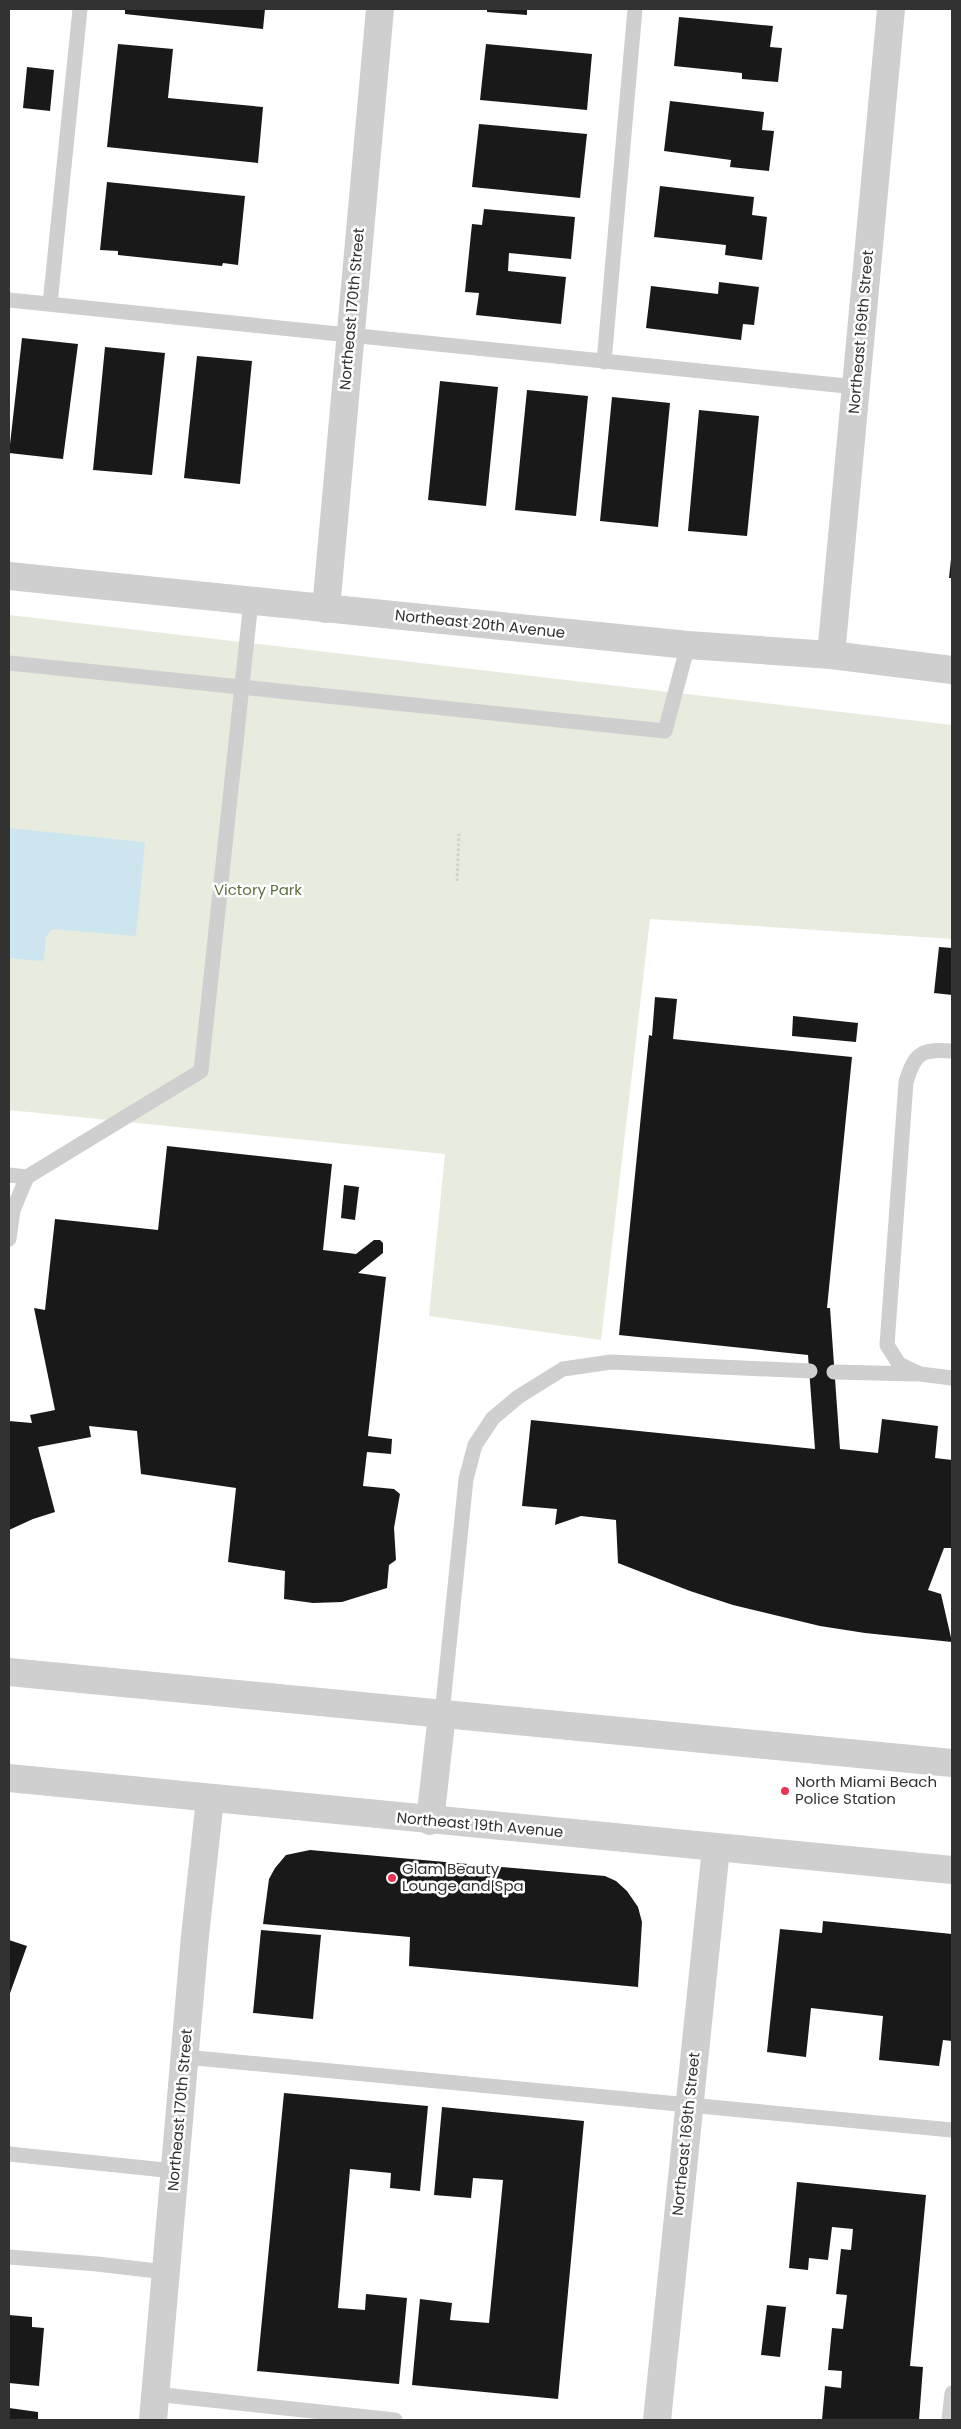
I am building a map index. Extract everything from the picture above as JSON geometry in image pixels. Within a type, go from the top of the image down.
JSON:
[{"type":"street","name":"Northeast 170th Street","points":[[326,609],[380,9]]},
{"type":"street","name":"Northeast 169th Street","points":[[831,655],[891,9]]},
{"type":"street","name":"Northeast 20th Avenue","points":[[9,576],[688,645],[831,655],[952,670]]},
{"type":"street","points":[[9,1672],[952,1763]]},
{"type":"street","points":[[430,1821],[442,1714]]},
{"type":"street","name":"Northeast 19th Avenue","points":[[9,1778],[430,1821],[952,1870]]},
{"type":"street","name":"Northeast 170th Street","points":[[154,2407],[210,1799]]},
{"type":"street","name":"Northeast 169th Street","points":[[657,2420],[716,1848]]},
{"type":"lane","points":[[50,304],[80,9]]},
{"type":"lane","points":[[604,362],[635,9]]},
{"type":"lane","points":[[9,300],[856,388]]},
{"type":"lane","points":[[9,1239],[13,1210],[28,1177],[201,1071],[251,601]]},
{"type":"lane","points":[[9,663],[665,731],[688,645]]},
{"type":"lane","points":[[920,1374],[899,1364],[887,1345],[906,1082],[912,1062],[930,1049],[952,1051]]},
{"type":"lane","points":[[9,1175],[28,1177]]},
{"type":"lane","points":[[442,1714],[466,1478],[475,1445],[493,1418],[518,1397],[563,1369],[588,1364],[611,1362],[810,1371]]},
{"type":"lane","points":[[834,1372],[920,1374],[952,1378]]},
{"type":"lane","points":[[185,2056],[952,2130]]},
{"type":"lane","points":[[9,2154],[175,2171]]},
{"type":"lane","points":[[9,2257],[166,2272]]},
{"type":"lane","points":[[949,2420],[952,2393]]},
{"type":"lane","points":[[154,2407],[395,2420]]},
{"type":"path","points":[[457,881],[459,834]]},
{"type":"green space","name":"Victory Park","points":[[9,615],[952,725],[952,939],[650,919],[601,1340],[429,1316],[445,1154],[9,1110]]},
{"type":"water","points":[[9,828],[143,842],[145,844],[136,936],[52,929],[46,937],[44,959],[42,961],[9,958]]},
{"type":"building","points":[[125,9],[265,9],[263,29],[125,14]]},
{"type":"building","points":[[487,9],[527,9],[527,15],[487,12]]},
{"type":"building","points":[[679,17],[773,26],[770,47],[782,48],[778,82],[742,79],[742,73],[674,66]]},
{"type":"building","points":[[118,44],[173,49],[168,98],[263,107],[258,163],[107,147]]},
{"type":"building","points":[[486,44],[592,54],[587,110],[480,100]]},
{"type":"building","points":[[27,67],[54,70],[50,111],[23,108]]},
{"type":"building","points":[[670,101],[764,112],[762,130],[774,131],[769,171],[730,167],[731,160],[664,151]]},
{"type":"building","points":[[479,124],[587,134],[580,198],[472,187]]},
{"type":"building","points":[[107,182],[245,196],[238,265],[223,263],[222,266],[118,255],[118,251],[100,250]]},
{"type":"building","points":[[660,186],[754,197],[752,215],[767,217],[762,260],[725,255],[726,245],[654,237]]},
{"type":"building","points":[[484,209],[575,217],[571,259],[509,253],[508,271],[566,277],[561,324],[476,315],[479,293],[465,292],[472,224],[482,225]]},
{"type":"building","points":[[719,282],[759,287],[754,325],[743,324],[741,340],[646,328],[651,286],[718,294]]},
{"type":"building","points":[[22,338],[78,344],[63,459],[9,453]]},
{"type":"building","points":[[105,347],[165,353],[152,475],[93,470]]},
{"type":"building","points":[[197,356],[252,361],[240,484],[184,478]]},
{"type":"building","points":[[440,381],[498,387],[486,506],[428,500]]},
{"type":"building","points":[[527,390],[588,396],[576,516],[515,510]]},
{"type":"building","points":[[612,397],[670,403],[658,527],[600,521]]},
{"type":"building","points":[[699,410],[759,416],[747,536],[688,531]]},
{"type":"building","points":[[951,559],[952,578],[949,578]]},
{"type":"building","points":[[939,947],[952,948],[952,995],[934,993]]},
{"type":"building","points":[[655,997],[677,999],[673,1039],[852,1057],[827,1308],[830,1308],[840,1449],[878,1453],[882,1419],[938,1426],[935,1458],[952,1460],[952,1548],[944,1548],[928,1590],[941,1594],[952,1642],[865,1633],[820,1626],[733,1605],[690,1591],[618,1563],[616,1520],[581,1516],[555,1525],[557,1509],[522,1506],[531,1420],[815,1449],[808,1355],[619,1335],[649,1035],[652,1036]]},
{"type":"building","points":[[793,1016],[858,1023],[856,1042],[792,1036]]},
{"type":"building","points":[[167,1146],[332,1164],[323,1250],[356,1254],[374,1240],[380,1240],[383,1243],[383,1253],[358,1273],[386,1277],[368,1436],[392,1439],[391,1454],[367,1452],[363,1486],[394,1489],[400,1494],[394,1528],[396,1560],[389,1565],[387,1588],[342,1602],[313,1603],[284,1599],[285,1571],[228,1562],[236,1488],[141,1474],[137,1431],[89,1426],[91,1437],[38,1447],[55,1512],[9,1530],[9,1421],[32,1423],[30,1415],[55,1410],[34,1308],[45,1310],[55,1219],[158,1230]]},
{"type":"building","points":[[344,1185],[359,1187],[355,1220],[341,1218]]},
{"type":"building","points":[[310,1850],[605,1876],[616,1881],[627,1891],[638,1907],[642,1922],[638,1987],[409,1966],[410,1937],[263,1924],[269,1879],[275,1868],[286,1855]]},
{"type":"building","points":[[823,1921],[952,1934],[952,2041],[943,2040],[939,2066],[879,2060],[883,2016],[811,2008],[806,2057],[767,2052],[780,1929],[822,1933]]},
{"type":"building","points":[[261,1930],[321,1935],[313,2019],[253,2013]]},
{"type":"building","points":[[9,1940],[27,1946],[9,1996]]},
{"type":"building","points":[[284,2093],[428,2106],[420,2191],[390,2188],[391,2173],[350,2169],[338,2308],[365,2310],[366,2294],[407,2298],[399,2384],[257,2371]]},
{"type":"building","points":[[442,2107],[584,2121],[558,2399],[412,2385],[420,2299],[452,2303],[450,2320],[489,2323],[503,2180],[473,2178],[471,2198],[434,2195]]},
{"type":"building","points":[[797,2182],[926,2195],[910,2366],[923,2367],[919,2420],[822,2420],[825,2386],[841,2388],[842,2371],[828,2370],[832,2328],[843,2329],[847,2295],[836,2294],[841,2249],[851,2250],[853,2229],[832,2227],[828,2260],[809,2258],[808,2270],[789,2268]]},
{"type":"building","points":[[767,2305],[786,2307],[780,2357],[761,2355]]},
{"type":"building","points":[[9,2315],[32,2317],[32,2327],[44,2328],[39,2386],[9,2383]]},
{"type":"building","points":[[9,2408],[38,2412],[38,2420],[9,2420]]},
{"type":"place","name":"North Miami Beach Police Station","points":[[785,1791]]},
{"type":"place","name":"Glam Beauty Lounge and Spa","points":[[392,1878]]}]
